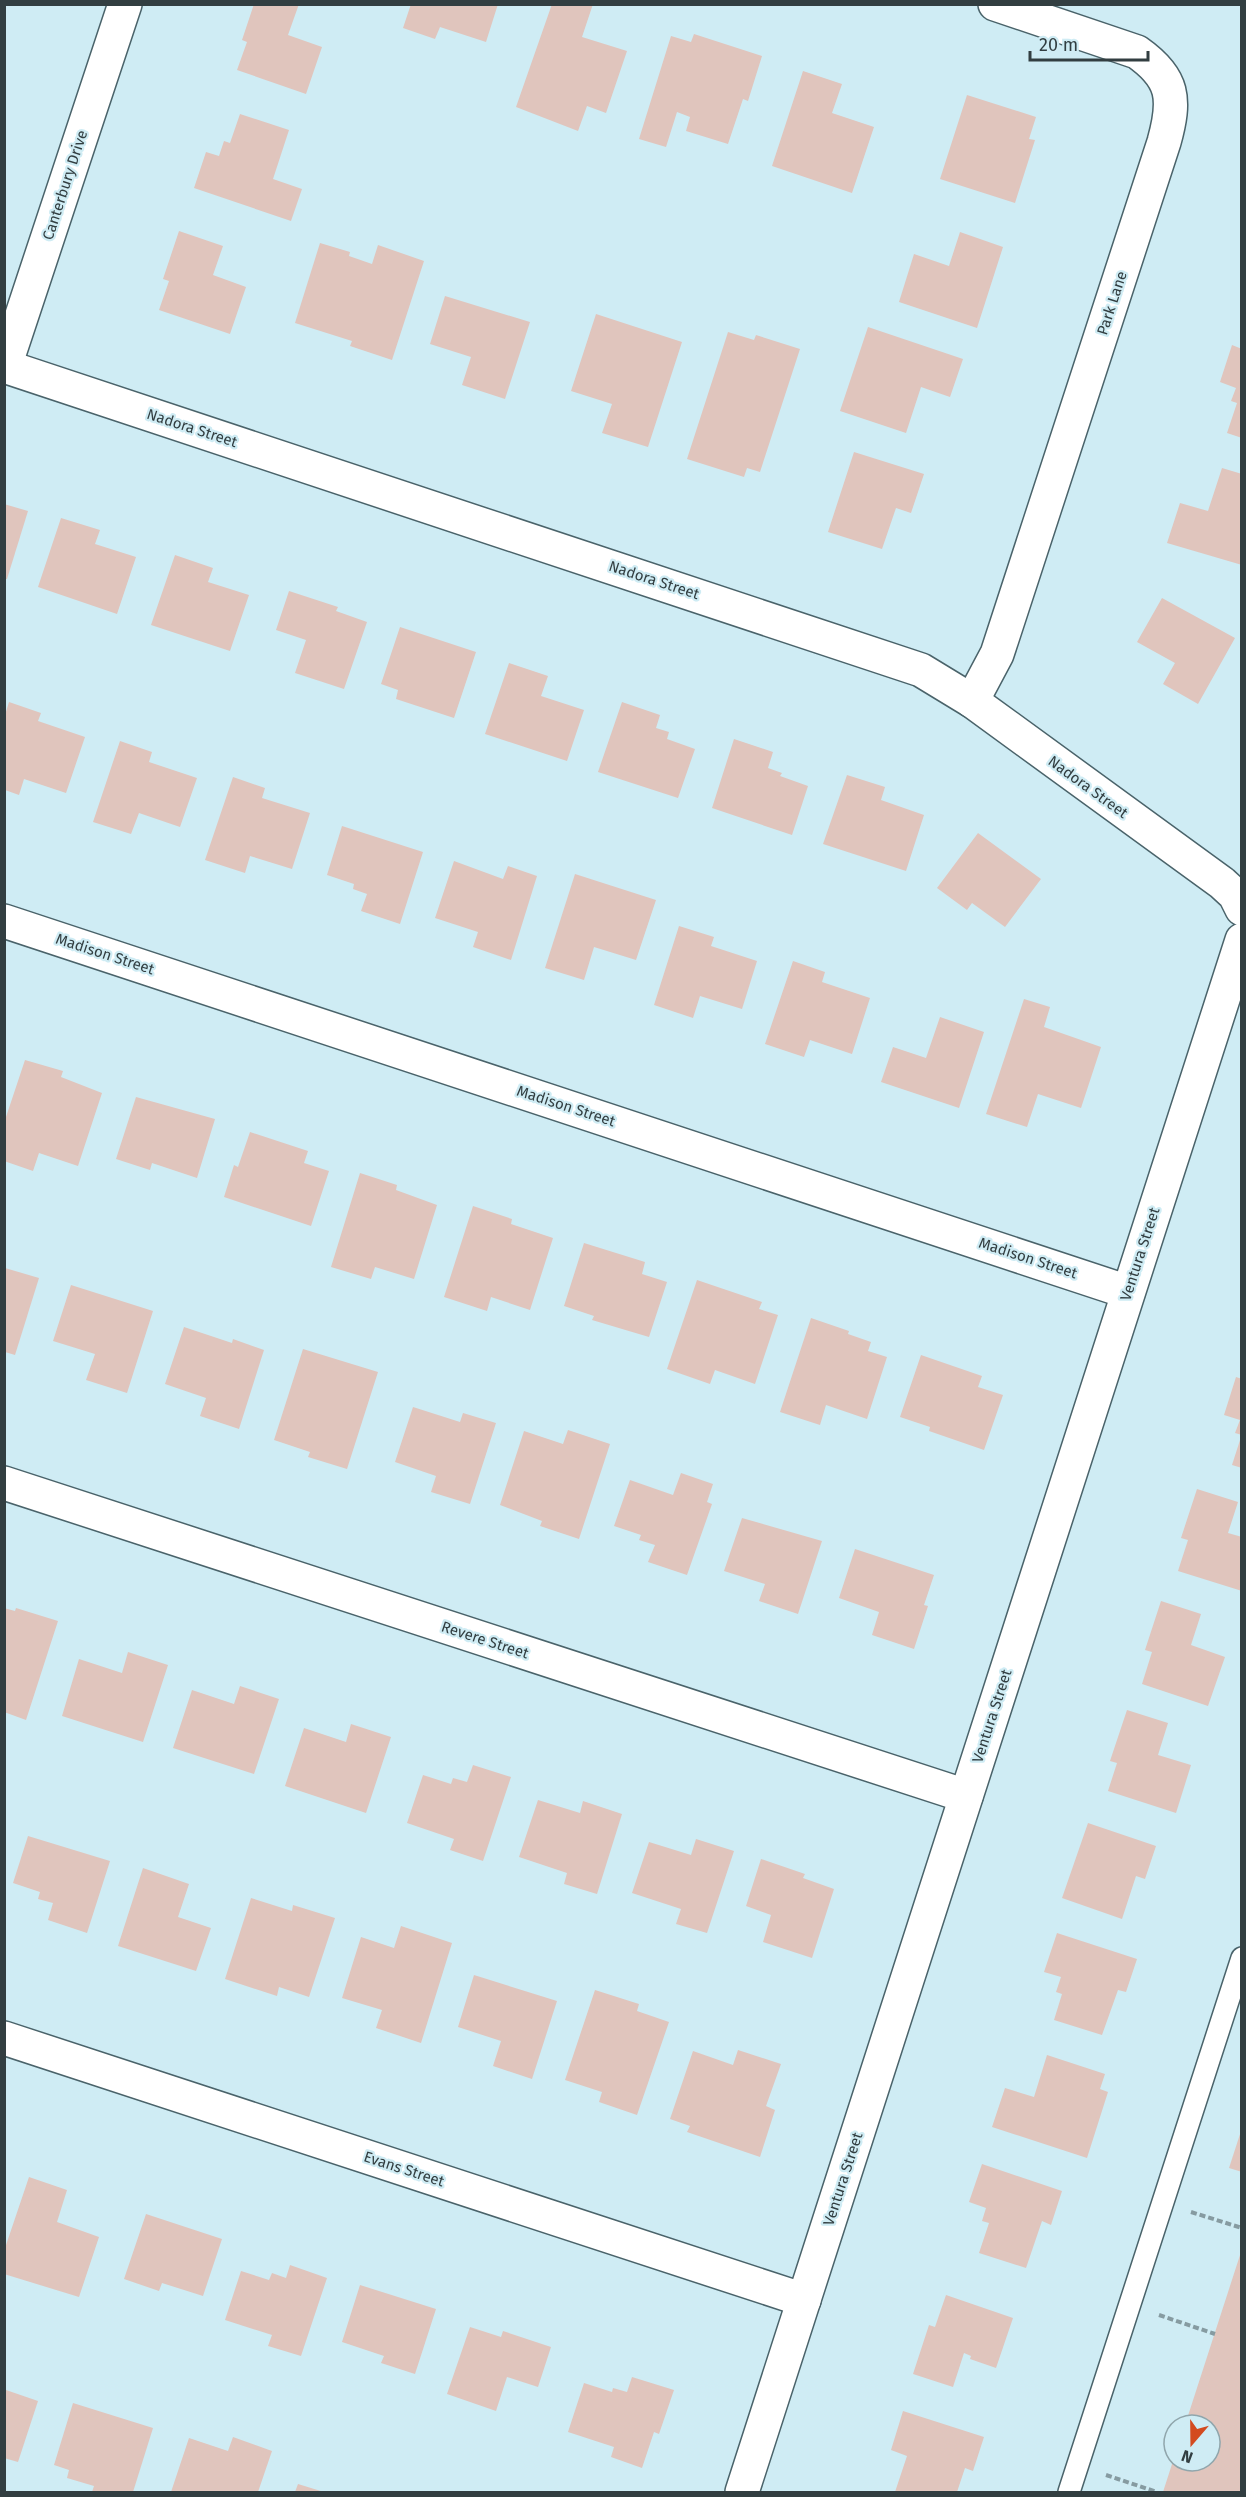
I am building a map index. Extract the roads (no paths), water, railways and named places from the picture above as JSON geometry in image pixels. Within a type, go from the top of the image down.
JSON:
[{"type":"street","name":"Canterbury Drive","points":[[5,366],[125,4]]},
{"type":"street","name":"Park Lane","points":[[972,701],[997,654],[1164,142],[1170,120],[1171,98],[1168,83],[1155,64],[1137,52],[995,4]]},
{"type":"street","name":"Nadora Street","points":[[5,366],[921,670],[972,701],[1222,883],[1235,896],[1242,909]]},
{"type":"street","name":"Madison Street","points":[[4,921],[1128,1292]]},
{"type":"street","name":"Ventura Street","points":[[742,2493],[1242,940]]},
{"type":"street","name":"Revere Street","points":[[4,1483],[966,1796]]},
{"type":"street","name":"Evans Street","points":[[4,2038],[804,2300]]},
{"type":"lane","points":[[1069,2493],[1242,1958]]}]
